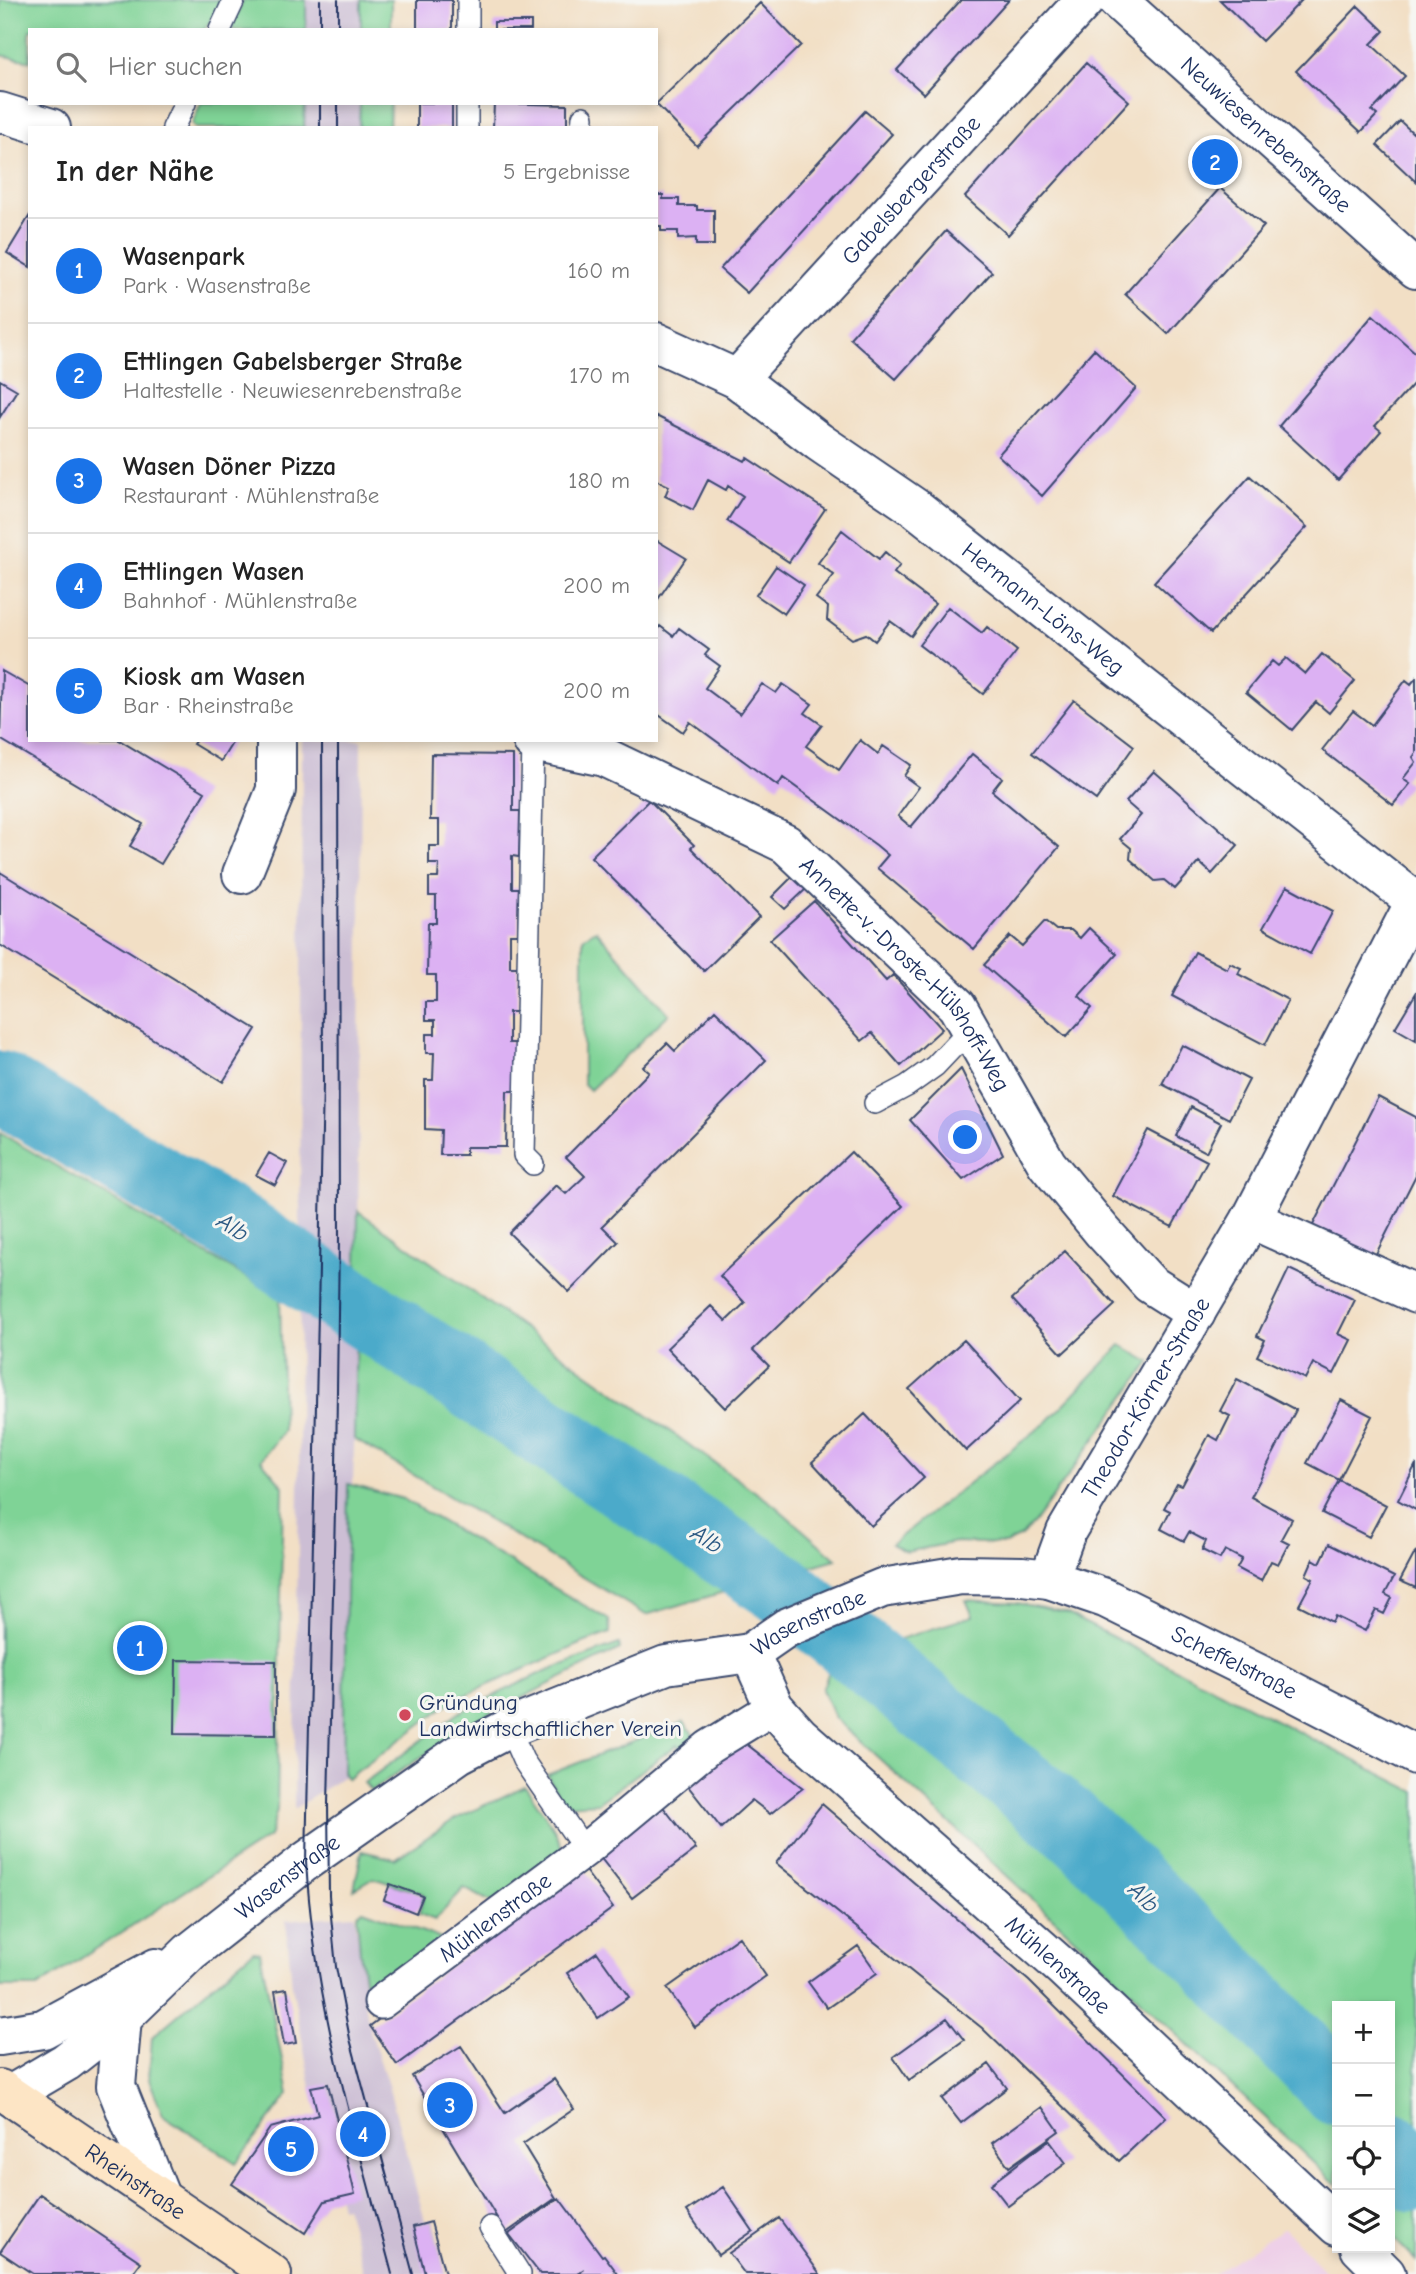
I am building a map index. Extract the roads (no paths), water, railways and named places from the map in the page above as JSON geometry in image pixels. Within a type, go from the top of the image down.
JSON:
[{"type":"main road","name":"Rheinstraße","points":[[5,2092],[272,2274]]},
{"type":"street","name":"Gabelsbergerstraße","points":[[737,379],[1085,0]]},
{"type":"street","name":"Neuwiesenrebenstraße","points":[[1117,0],[1416,269]]},
{"type":"street","points":[[0,112],[45,126]]},
{"type":"street","name":"Hermann-Löns-Weg","points":[[658,343],[737,379],[820,442],[917,509],[1416,901]]},
{"type":"street","points":[[242,874],[276,790],[276,742]]},
{"type":"street","name":"Annette-v.-Droste-Hülshoff-Weg","points":[[531,742],[604,757],[786,844],[957,1006],[1047,1164],[1150,1284],[1196,1313]]},
{"type":"street","name":"Theodor-Körner-Straße","points":[[1049,1579],[1066,1532],[1251,1219],[1416,901]]},
{"type":"street","points":[[1251,1219],[1416,1294]]},
{"type":"street","name":"Wasenstraße","points":[[5,2092],[66,2062],[122,2018],[190,1951],[338,1838],[459,1754],[509,1728],[666,1665],[750,1653],[786,1628],[882,1588],[961,1575],[1049,1579]]},
{"type":"street","name":"Scheffelstraße","points":[[1049,1579],[1105,1598],[1416,1755]]},
{"type":"street","name":"Mühlenstraße","points":[[750,1653],[774,1707],[799,1735],[1062,1967],[1332,2221]]},
{"type":"street","name":"Mühlenstraße","points":[[381,2002],[585,1850],[709,1747],[774,1707]]},
{"type":"street","name":"Wasenstraße","points":[[0,2036],[43,2029],[122,1984],[190,1951]]},
{"type":"street","points":[[122,2018],[117,2086],[160,2196]]},
{"type":"street","points":[[1365,2253],[1386,2274]]},
{"type":"lane","points":[[221,28],[234,0]]},
{"type":"lane","points":[[467,28],[468,0]]},
{"type":"lane","points":[[174,126],[184,105]]},
{"type":"lane","points":[[467,105],[467,126]]},
{"type":"lane","name":"Annette-v.-Droste-Hülshoff-Weg","points":[[526,742],[524,1155],[533,1164]]},
{"type":"lane","points":[[875,1103],[907,1086],[935,1066],[970,1029]]},
{"type":"lane","points":[[509,1728],[523,1760],[585,1850]]},
{"type":"lane","points":[[489,2227],[520,2274]]},
{"type":"waterway","name":"Alb","points":[[0,1087],[224,1220],[781,1588],[1076,1829],[1204,1953],[1332,2084]]},
{"type":"waterway","name":"Alb","points":[[1395,2153],[1416,2176]]},
{"type":"tram line","points":[[320,0],[320,28]]},
{"type":"tram line","points":[[338,0],[338,28]]},
{"type":"tram line","points":[[320,105],[320,126]]},
{"type":"tram line","points":[[338,105],[338,126]]},
{"type":"tram line","points":[[322,742],[323,1084],[306,1861],[327,2018],[392,2274]]},
{"type":"tram line","points":[[338,742],[339,1238],[328,1804],[329,1896],[336,1967],[350,2039],[413,2274]]},
{"type":"place","name":"Ettlingen Gabelsberger Straße","points":[[1215,162]]},
{"type":"place","name":"Wasenpark","points":[[140,1648]]},
{"type":"place","name":"Gründung Landwirtschaftlicher Verein","points":[[405,1715]]},
{"type":"place","name":"Wasen Döner Pizza","points":[[450,2105]]},
{"type":"place","name":"Ettlingen Wasen","points":[[363,2134]]},
{"type":"place","name":"Kiosk am Wasen","points":[[291,2149]]}]
